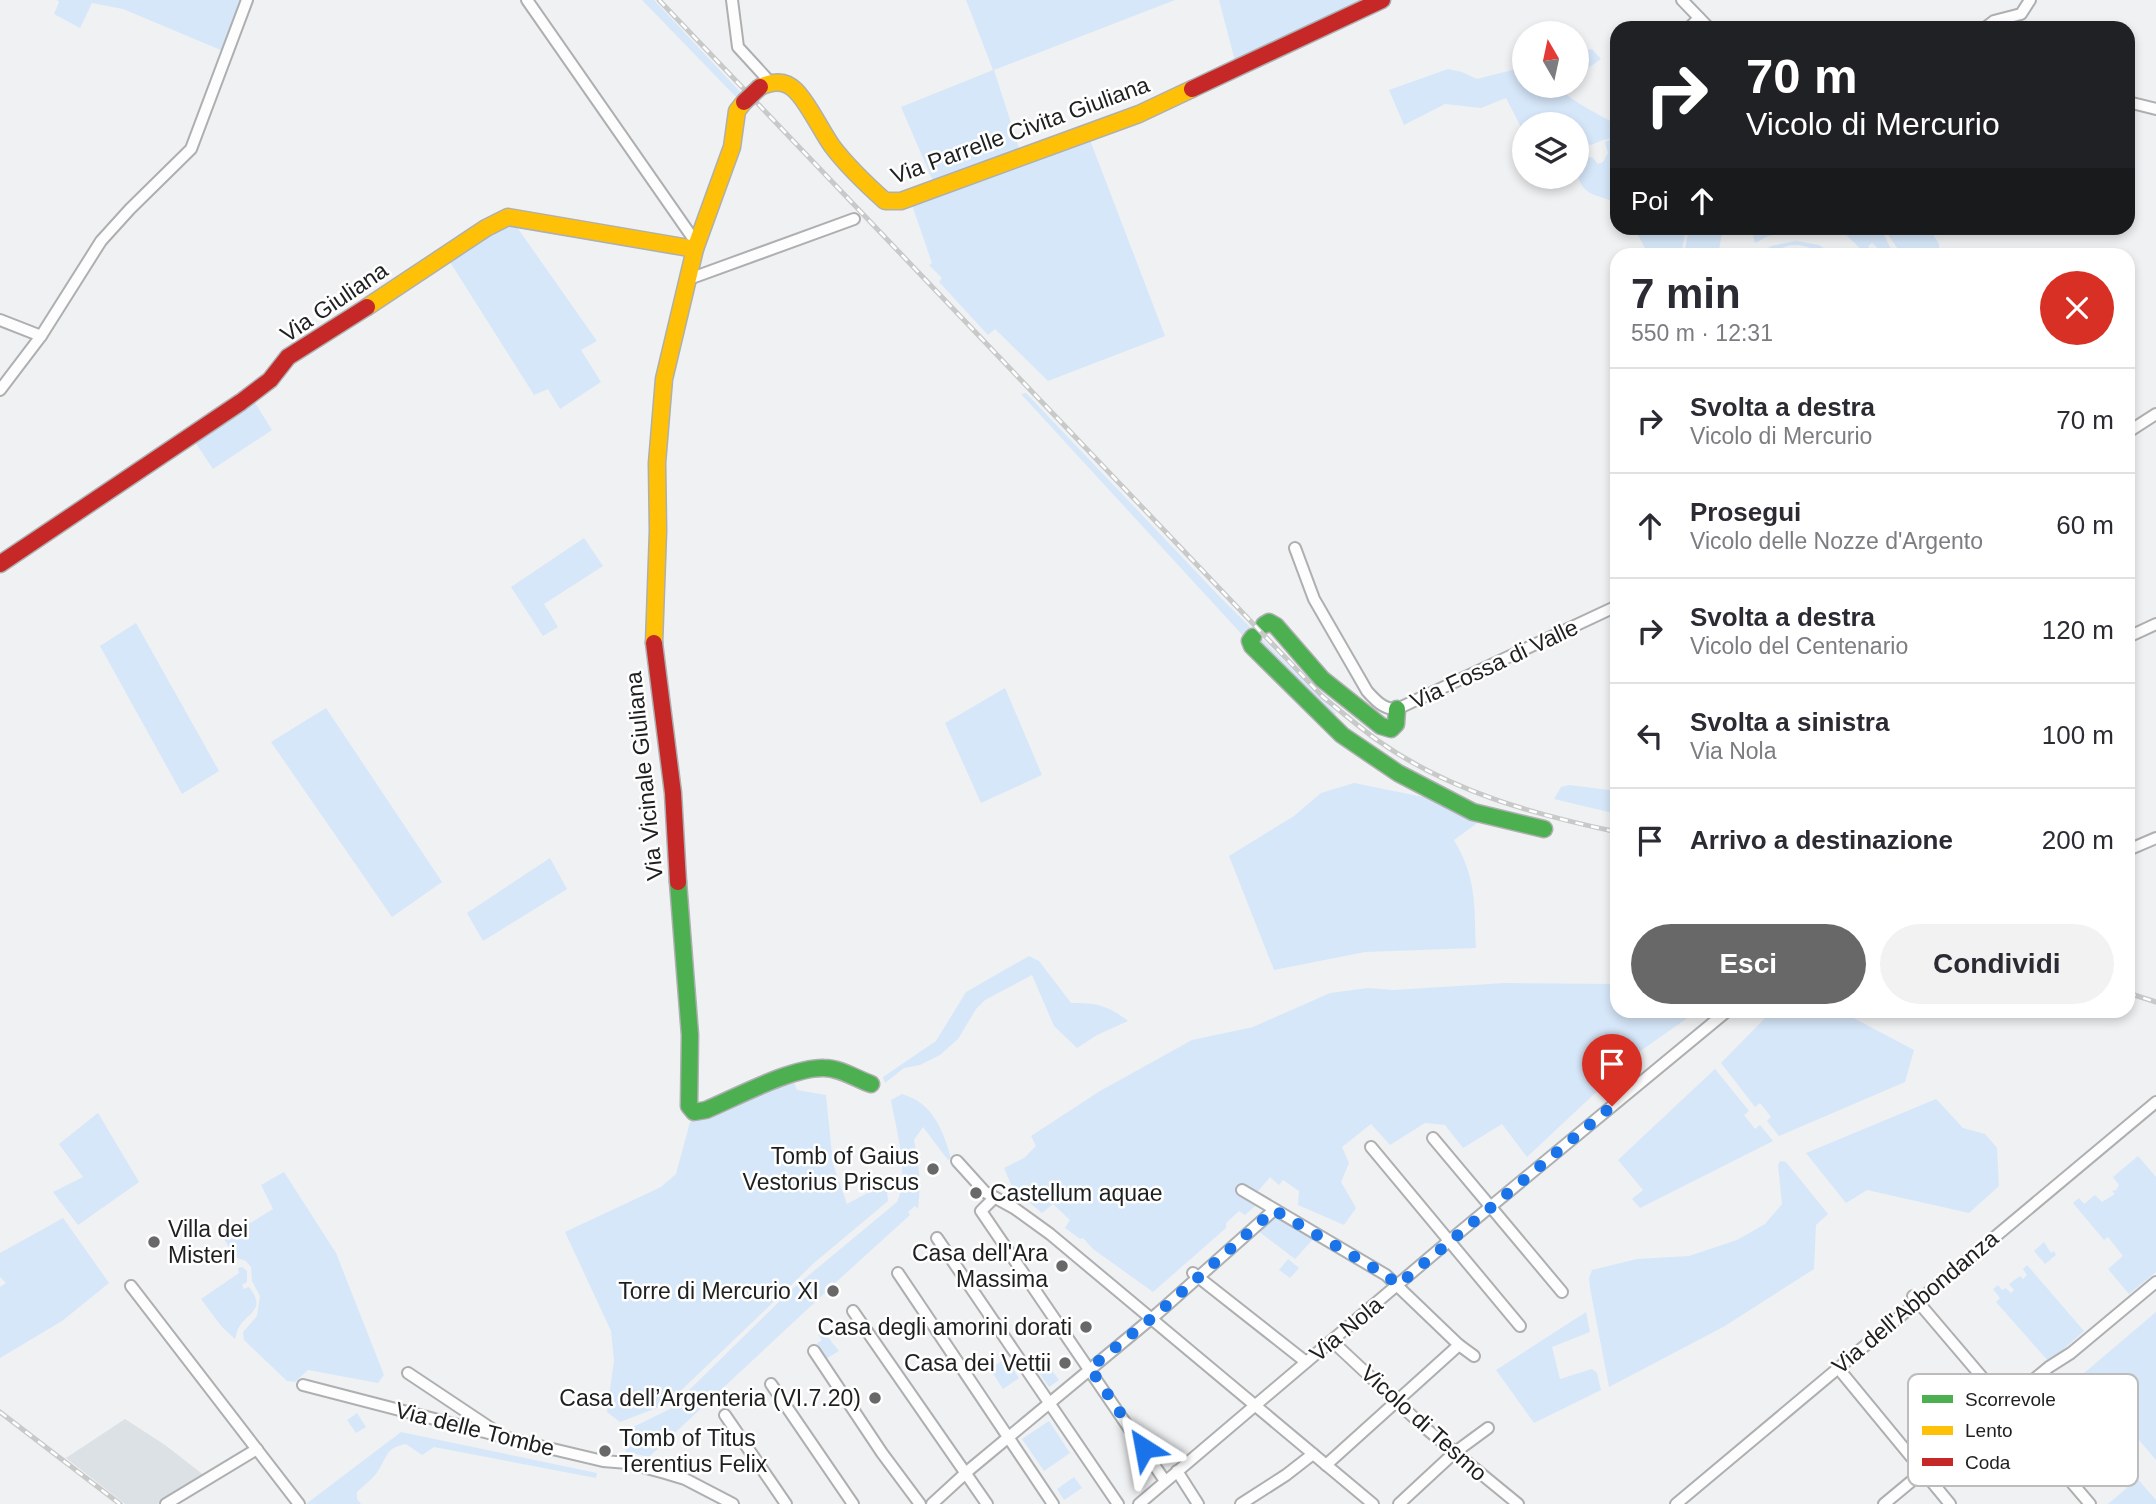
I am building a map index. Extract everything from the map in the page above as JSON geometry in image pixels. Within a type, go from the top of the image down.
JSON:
[{"type":"street","points":[[0,390],[41,336],[101,242],[130,209],[191,149],[247,0]]},
{"type":"street","points":[[527,0],[696,247]]},
{"type":"street","points":[[696,247],[732,147],[737,111],[765,85],[738,47],[732,0]]},
{"type":"street","name":"Via Parrelle Civita Giuliana","points":[[765,85],[788,85],[801,95],[832,146],[877,197],[884,201],[901,201],[1139,114],[1382,0]]},
{"type":"street","points":[[1682,0],[1702,21]]},
{"type":"street","points":[[1994,21],[2021,14],[2031,0]]},
{"type":"street","points":[[1696,21],[1699,18]]},
{"type":"street","points":[[2135,104],[2156,109]]},
{"type":"street","name":"Via Giuliana","points":[[0,564],[241,402],[270,380],[288,357],[486,228],[508,217],[696,247]]},
{"type":"street","points":[[689,279],[854,219]]},
{"type":"street","name":"Via Vicinale Giuliana","points":[[696,247],[664,379],[656,488],[658,544],[653,629],[657,681],[673,793],[691,1035],[689,1106],[694,1112],[706,1110],[803,1072],[821,1068],[832,1069],[870,1084]]},
{"type":"street","points":[[0,320],[41,336]]},
{"type":"street","points":[[2135,428],[2156,414]]},
{"type":"street","name":"Via Fossa di Valle","points":[[1295,548],[1314,599],[1367,691],[1379,704],[1391,709],[1397,709],[1610,609]]},
{"type":"street","points":[[1397,709],[1396,724],[1391,729],[1381,726],[1329,685],[1292,648],[1274,624],[1269,622],[1250,641],[1342,735],[1398,773],[1473,812],[1544,829]]},
{"type":"street","points":[[2135,634],[2156,624]]},
{"type":"street","points":[[2135,847],[2156,838]]},
{"type":"street","name":"Via Nola","points":[[1139,1504],[1449,1241],[1719,1018]]},
{"type":"street","name":"Via dell'Abbondanza","points":[[1676,1504],[1838,1368],[1915,1298],[2156,1102]]},
{"type":"street","points":[[1433,1138],[1562,1292]]},
{"type":"street","points":[[1371,1147],[1520,1326]]},
{"type":"street","points":[[957,1161],[989,1195],[1014,1208],[1040,1227],[1373,1504]]},
{"type":"street","points":[[1242,1190],[1386,1275],[1474,1356]]},
{"type":"street","points":[[989,1195],[981,1211],[1166,1481]]},
{"type":"street","points":[[932,1504],[1007,1437],[1151,1319],[1195,1274],[1274,1210]]},
{"type":"street","points":[[937,1238],[1118,1504]]},
{"type":"street","points":[[898,1273],[1054,1504]]},
{"type":"street","points":[[1195,1274],[1306,1362]]},
{"type":"street","points":[[2043,1374],[2156,1282]]},
{"type":"street","points":[[131,1286],[299,1504]]},
{"type":"street","points":[[1915,1298],[1980,1374]]},
{"type":"street","points":[[853,1311],[987,1504]]},
{"type":"street","name":"Vicolo di Tesmo","points":[[1332,1341],[1454,1453],[1518,1504]]},
{"type":"street","points":[[1326,1465],[1459,1345]]},
{"type":"street","points":[[814,1351],[920,1504]]},
{"type":"street","points":[[1838,1368],[1908,1455]]},
{"type":"street","points":[[408,1373],[467,1415],[503,1436]]},
{"type":"street","points":[[771,1384],[853,1504]]},
{"type":"street","name":"Via delle Tombe","points":[[303,1385],[603,1461],[648,1468],[685,1479],[733,1504]]},
{"type":"street","points":[[725,1415],[786,1504]]},
{"type":"street","points":[[1399,1504],[1454,1453],[1488,1428]]},
{"type":"street","points":[[166,1504],[257,1449]]},
{"type":"street","points":[[1241,1504],[1286,1475],[1312,1454]]},
{"type":"street","points":[[1177,1471],[1198,1504]]},
{"type":"street","points":[[1884,1504],[1908,1484]]},
{"type":"street","points":[[1934,1486],[1950,1504]]},
{"type":"street","points":[[2075,1486],[2090,1504]]},
{"type":"shaded area","points":[[57,0],[245,0],[223,51],[123,9],[92,3],[80,28],[54,14],[59,2]]},
{"type":"shaded area","points":[[642,0],[654,0],[743,95],[737,98]]},
{"type":"shaded area","points":[[966,0],[1175,0],[994,70],[1020,151],[933,181],[901,107],[993,70]]},
{"type":"shaded area","points":[[1219,0],[1362,0],[1235,61]]},
{"type":"shaded area","points":[[1592,49],[1601,59],[1589,68],[1589,50]]},
{"type":"shaded area","points":[[1448,69],[1477,79],[1512,70],[1512,98],[1572,98],[1610,121],[1610,138],[1589,144],[1589,112],[1513,112],[1506,98],[1481,108],[1445,104],[1404,125],[1389,90]]},
{"type":"shaded area","points":[[1090,140],[1165,336],[1048,381],[995,329],[988,335],[939,282],[942,278],[929,265],[932,263],[912,205]]},
{"type":"shaded area","points":[[1610,140],[1610,200],[1585,189],[1589,189],[1589,157],[1598,164],[1603,162],[1608,153],[1605,142]]},
{"type":"shaded area","points":[[514,223],[597,341],[581,350],[601,382],[560,409],[548,389],[534,395],[450,262],[469,245]]},
{"type":"shaded area","points":[[1638,235],[1685,235],[1682,248],[1645,248]]},
{"type":"shaded area","points":[[1688,235],[1722,235],[1719,248],[1685,248]]},
{"type":"shaded area","points":[[1753,235],[1774,235],[1768,236],[1755,243]]},
{"type":"shaded area","points":[[1846,235],[1884,235],[1890,248],[1878,248],[1872,243],[1869,248],[1860,248]]},
{"type":"shaded area","points":[[1888,235],[1933,235],[1939,244],[1939,248],[1897,248]]},
{"type":"shaded area","points":[[1796,241],[1824,248],[1796,245],[1768,248]]},
{"type":"shaded area","points":[[1026,393],[1220,597],[1336,713],[1332,718],[1246,639],[1021,394]]},
{"type":"shaded area","points":[[252,398],[272,430],[213,469],[193,439]]},
{"type":"shaded area","points":[[584,538],[603,566],[544,604],[558,627],[543,636],[511,587]]},
{"type":"shaded area","points":[[136,623],[219,771],[182,794],[100,646]]},
{"type":"shaded area","points":[[1005,688],[1042,775],[981,803],[945,723]]},
{"type":"shaded area","points":[[326,708],[442,882],[392,917],[271,742]]},
{"type":"shaded area","points":[[1354,783],[1433,799],[1480,821],[1454,840],[1471,880],[1476,948],[1365,952],[1274,970],[1229,856],[1294,816],[1321,793]]},
{"type":"shaded area","points":[[1569,785],[1610,790],[1610,812],[1554,799],[1561,787]]},
{"type":"shaded area","points":[[550,858],[567,889],[483,941],[467,913]]},
{"type":"shaded area","points":[[1029,956],[1039,961],[1071,1003],[1101,1006],[1128,1021],[1097,1035],[1077,1048],[1054,1026],[1032,975],[985,1000],[976,1009],[958,1039],[940,1055],[920,1065],[904,1068],[885,1083],[883,1077],[936,1041],[966,992]]},
{"type":"shaded area","points":[[1505,983],[1610,984],[1610,1018],[1687,1018],[1639,1052],[1527,1157],[1502,1124],[1463,1148],[1445,1125],[1425,1123],[1390,1145],[1371,1124],[1342,1147],[1349,1163],[1341,1182],[1356,1208],[1344,1225],[1298,1205],[1299,1191],[1283,1180],[1279,1185],[1270,1177],[1254,1196],[1260,1202],[1245,1215],[1239,1211],[1226,1223],[1226,1228],[1153,1292],[1093,1249],[1083,1238],[1080,1239],[1065,1228],[1070,1220],[1053,1204],[1042,1213],[1013,1189],[1004,1168],[1024,1158],[1036,1146],[1031,1136],[1100,1091],[1192,1040],[1253,1027],[1330,993],[1368,988],[1393,990]]},
{"type":"shaded area","points":[[1765,1018],[1853,1018],[1914,1050],[1905,1082],[1779,1136],[1767,1121],[1771,1117],[1760,1103],[1755,1107],[1721,1063]]},
{"type":"shaded area","points":[[1715,1069],[1749,1111],[1744,1115],[1755,1129],[1760,1125],[1773,1141],[1640,1208],[1632,1199],[1643,1190],[1618,1160]]},
{"type":"shaded area","points":[[793,1080],[797,1090],[826,1095],[833,1164],[847,1204],[886,1183],[888,1201],[814,1263],[667,1404],[620,1422],[607,1412],[614,1360],[611,1331],[565,1232],[661,1187],[676,1174],[690,1122]]},
{"type":"shaded area","points":[[902,1094],[913,1098],[929,1111],[940,1128],[951,1158],[948,1160],[923,1127],[914,1140],[919,1174],[918,1209],[915,1206],[908,1212],[910,1215],[834,1284],[832,1282],[825,1288],[827,1291],[649,1457],[626,1452],[623,1432],[670,1409],[791,1290],[897,1202],[901,1191],[902,1166],[891,1100]]},
{"type":"shaded area","points":[[1936,1099],[1963,1128],[1985,1134],[1997,1148],[1999,1186],[1969,1213],[1867,1190],[1846,1203],[1806,1153]]},
{"type":"shaded area","points":[[98,1113],[139,1182],[78,1225],[53,1192],[83,1177],[59,1144]]},
{"type":"shaded area","points":[[2138,1156],[2156,1177],[2156,1272],[2129,1294],[2108,1269],[2123,1256],[2108,1237],[2104,1240],[2073,1203],[2079,1198],[2084,1204],[2095,1195],[2102,1202],[2115,1194],[2112,1191],[2119,1185],[2113,1177]]},
{"type":"shaded area","points":[[1780,1161],[1786,1162],[1828,1214],[1816,1225],[1814,1269],[1725,1326],[1609,1387],[1590,1288],[1592,1270],[1637,1259],[1689,1256],[1737,1240],[1765,1224],[1782,1204],[1778,1165]]},
{"type":"shaded area","points":[[284,1172],[336,1253],[384,1375],[378,1383],[308,1370],[295,1382],[287,1381],[244,1340],[243,1332],[257,1316],[260,1296],[252,1281],[251,1267],[246,1261],[235,1257],[224,1239],[273,1209],[261,1185]]},
{"type":"shaded area","points":[[1274,1215],[1315,1237],[1295,1259],[1257,1230]]},
{"type":"shaded area","points":[[63,1218],[109,1283],[62,1321],[0,1358],[0,1287],[6,1283],[0,1277],[0,1253]]},
{"type":"shaded area","points":[[2044,1242],[2051,1253],[2054,1251],[2056,1255],[2045,1264],[2034,1251]]},
{"type":"shaded area","points":[[1288,1259],[1299,1268],[1290,1278],[1279,1270]]},
{"type":"shaded area","points":[[2027,1265],[2084,1331],[2049,1362],[1996,1302],[2000,1298],[1993,1289],[1998,1285],[2002,1290],[2006,1288],[2011,1293],[2014,1290],[2009,1284],[2020,1276],[2023,1279],[2027,1275],[2023,1269]]},
{"type":"shaded area","points":[[242,1267],[247,1271],[247,1282],[242,1285],[244,1289],[249,1287],[256,1306],[239,1327],[235,1339],[222,1327],[201,1299],[239,1273],[238,1268]]},
{"type":"shaded area","points":[[1586,1312],[1590,1332],[1552,1347],[1560,1379],[1592,1369],[1597,1373],[1601,1390],[1534,1423],[1496,1370]]},
{"type":"shaded area","points":[[2156,1312],[2156,1460],[2138,1439],[2138,1374],[2083,1374]]},
{"type":"shaded area","points":[[823,1331],[839,1351],[824,1360],[815,1345],[822,1340],[818,1334]]},
{"type":"shaded area","points":[[1006,1358],[1019,1378],[1003,1389],[990,1369]]},
{"type":"shaded area","points":[[1044,1360],[1059,1380],[1049,1387],[1035,1367]]},
{"type":"shaded area","points":[[357,1413],[366,1427],[356,1433],[347,1420]]},
{"type":"shaded area","points":[[125,1419],[205,1476],[157,1504],[125,1504],[66,1458]]},
{"type":"shaded area","points":[[1049,1421],[1070,1453],[1044,1471],[1022,1439]]},
{"type":"shaded area","points":[[401,1432],[597,1473],[596,1478],[434,1447],[422,1455],[406,1444],[391,1450],[376,1474],[357,1492],[357,1499],[361,1504],[306,1504]]},
{"type":"shaded area","points":[[1074,1477],[1082,1488],[1064,1500],[1057,1489]]},
{"type":"shaded area","points":[[2138,1479],[2156,1500],[2156,1504],[2108,1504],[2127,1488],[2126,1486],[2138,1486]]},
{"type":"railway","points":[[659,0],[1322,696],[1404,758],[1462,787],[1523,808],[1610,830]]},
{"type":"railway","points":[[2135,995],[2156,1002]]},
{"type":"railway","points":[[0,1412],[120,1504]]},
{"type":"traffic: fast","points":[[1264,625],[1269,622],[1276,626],[1322,679],[1381,726],[1391,729],[1396,724],[1397,709]]},
{"type":"traffic: fast","points":[[1253,637],[1250,641],[1252,646],[1342,735],[1398,773],[1473,812],[1544,829]]},
{"type":"traffic: fast","points":[[678,882],[690,1035],[689,1106],[694,1112],[706,1110],[781,1077],[811,1069],[836,1070],[871,1084]]},
{"type":"traffic: slow","points":[[760,87],[778,82],[795,90],[838,153],[885,201],[901,201],[1139,114],[1192,89]]},
{"type":"traffic: slow","points":[[654,643],[658,531],[657,463],[664,379],[695,249],[732,147],[737,111],[744,102]]},
{"type":"traffic: slow","points":[[367,307],[486,228],[508,217],[695,249]]},
{"type":"traffic: jam","points":[[1192,89],[1382,0]]},
{"type":"traffic: jam","points":[[744,102],[760,87]]},
{"type":"traffic: jam","points":[[0,564],[241,402],[270,380],[288,357],[367,307]]},
{"type":"traffic: jam","points":[[654,643],[673,793],[678,882]]},
{"type":"place","name":"Tomb of Gaius Vestorius Priscus","points":[[933,1169]]},
{"type":"place","name":"Castellum aquae","points":[[976,1193]]},
{"type":"place","name":"Villa dei Misteri","points":[[154,1242]]},
{"type":"place","name":"Casa dell'Ara Massima","points":[[1062,1266]]},
{"type":"place","name":"Torre di Mercurio XI","points":[[833,1291]]},
{"type":"place","name":"Casa degli amorini dorati","points":[[1086,1327]]},
{"type":"place","name":"Casa dei Vettii","points":[[1065,1363]]},
{"type":"place","name":"Casa dell’Argenteria (VI.7.20)","points":[[875,1398]]},
{"type":"place","name":"Tomb of Titus Terentius Felix","points":[[605,1451]]},
{"type":"route","points":[[1144,1448],[1090,1368],[1158,1313],[1274,1210],[1386,1275],[1398,1285],[1612,1106]]}]
